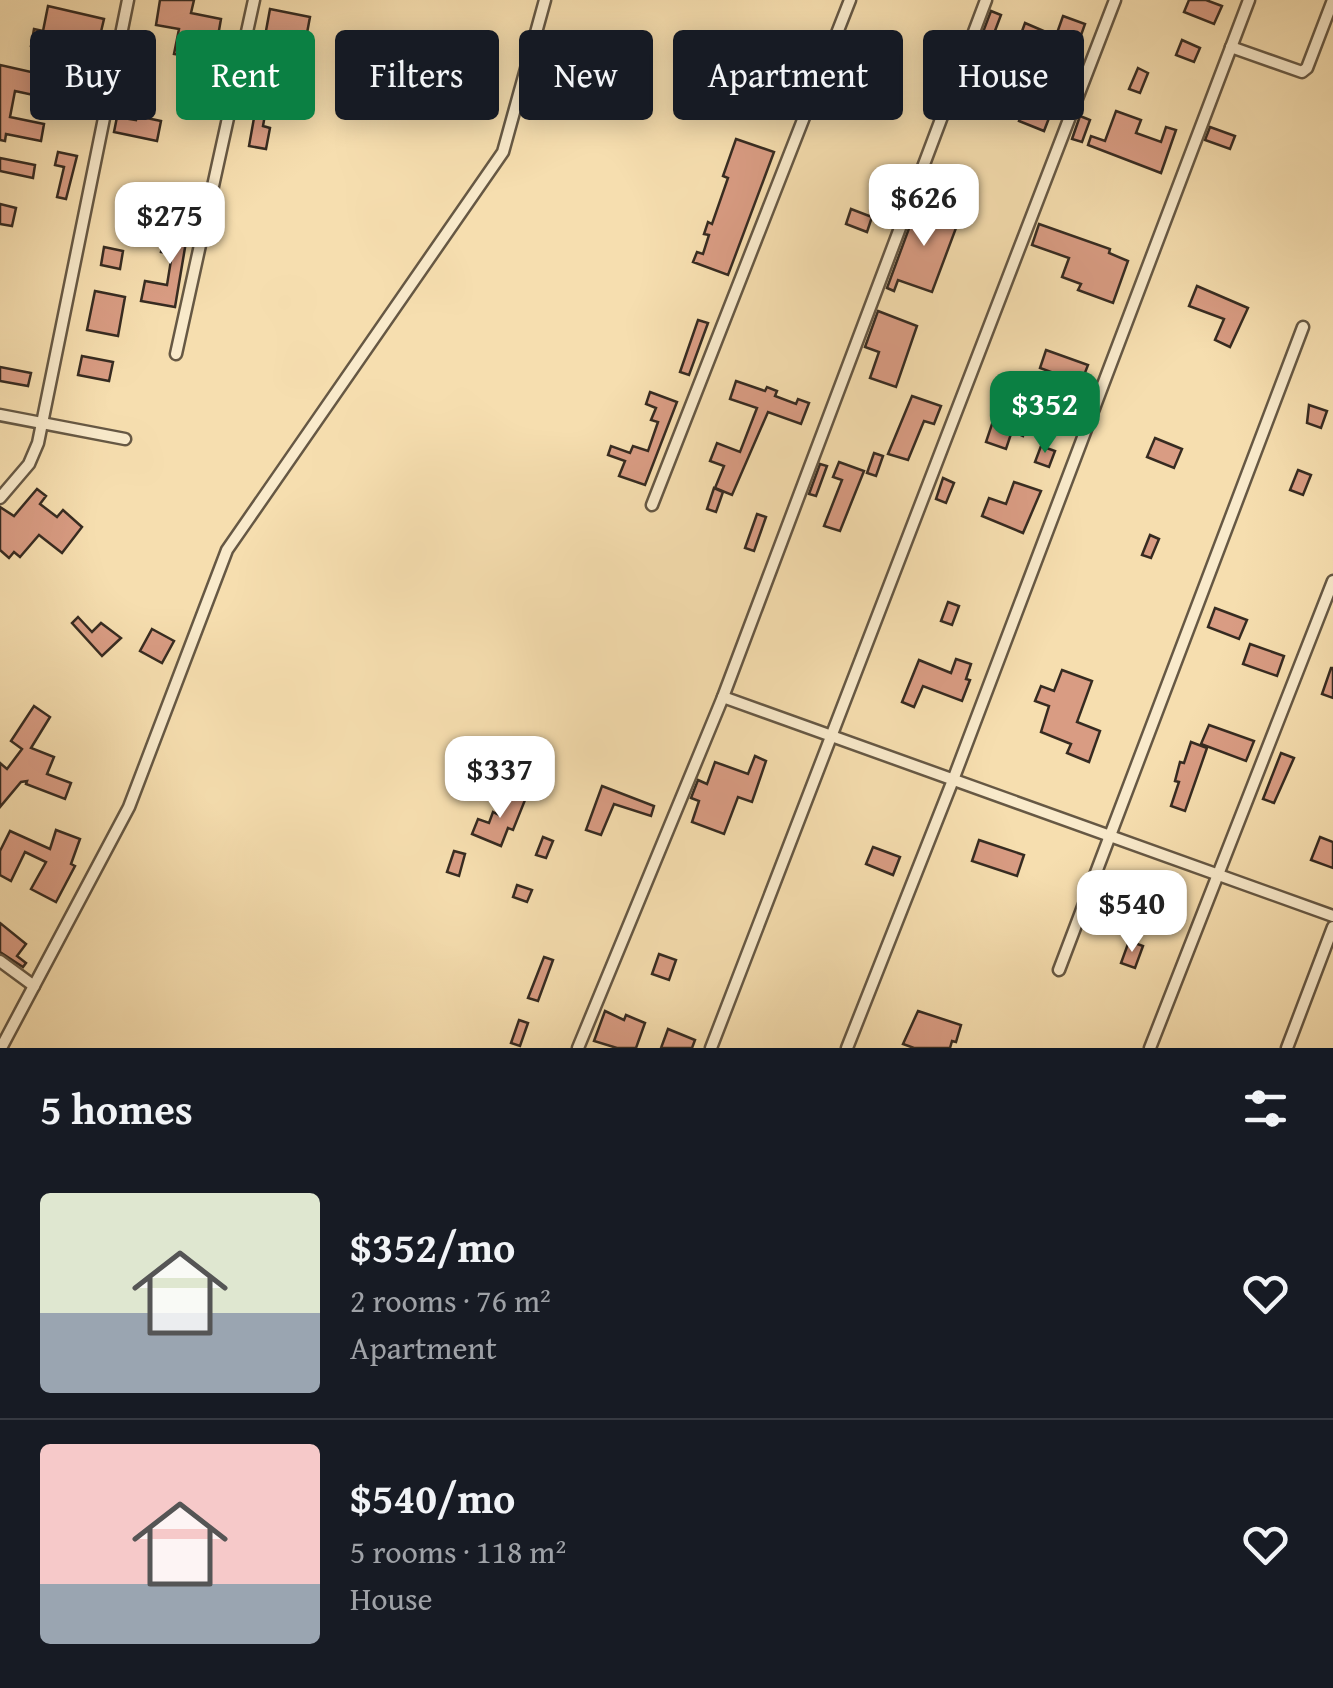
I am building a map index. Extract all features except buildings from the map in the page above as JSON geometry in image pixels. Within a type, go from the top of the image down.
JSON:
[{"type":"street","points":[[0,498],[29,464],[42,423],[128,0]]},
{"type":"street","points":[[176,354],[254,0]]},
{"type":"street","points":[[1,1047],[129,807],[227,550],[503,152],[545,0]]},
{"type":"street","points":[[652,505],[850,0]]},
{"type":"street","points":[[578,1048],[723,696],[986,0]]},
{"type":"street","points":[[711,1048],[1115,0]]},
{"type":"street","points":[[847,1048],[1249,0]]},
{"type":"street","points":[[1231,47],[1302,72],[1308,68],[1333,0]]},
{"type":"street","points":[[1059,970],[1303,328]]},
{"type":"street","points":[[0,415],[125,439]]},
{"type":"street","points":[[1150,1048],[1333,581]]},
{"type":"street","points":[[723,696],[1333,916]]},
{"type":"street","points":[[1288,1048],[1333,927]]},
{"type":"street","points":[[0,962],[34,986]]}]
